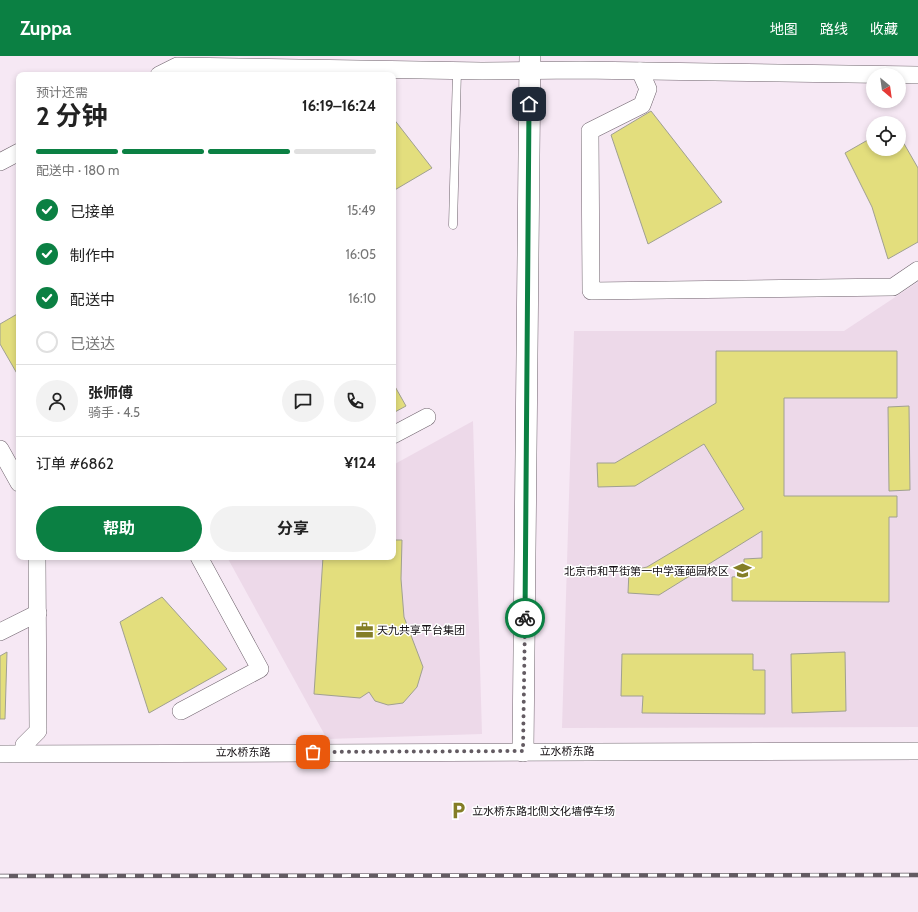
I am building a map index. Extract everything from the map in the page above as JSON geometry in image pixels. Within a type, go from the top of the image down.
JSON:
[{"type":"street","points":[[165,72],[177,66],[260,71],[457,71],[530,64],[580,70],[621,63],[640,71],[918,75]]},
{"type":"street","points":[[523,751],[530,64]]},
{"type":"street","points":[[640,71],[648,89],[642,105],[590,131],[591,291],[893,287],[918,270]]},
{"type":"street","points":[[0,162],[16,154]]},
{"type":"street","points":[[396,433],[427,416]]},
{"type":"street","points":[[0,449],[16,478]]},
{"type":"street","points":[[25,753],[24,745],[38,732],[37,560]]},
{"type":"street","points":[[181,711],[260,669],[201,560]]},
{"type":"street","points":[[0,632],[38,613]]},
{"type":"street","name":"立水桥东路","points":[[0,754],[523,751],[918,751]]},
{"type":"lane","points":[[453,225],[457,71]]},
{"type":"shaded area","name":"北京市和平街第一中学莲葩园校区","points":[[918,282],[918,727],[562,728],[574,331],[844,331]]},
{"type":"shaded area","points":[[473,421],[482,734],[327,739],[229,560],[396,560],[396,463]]},
{"type":"building","points":[[651,111],[722,202],[648,244],[611,135]]},
{"type":"building","points":[[396,122],[432,168],[396,189]]},
{"type":"building","points":[[866,141],[866,156],[906,156],[906,147],[918,168],[918,242],[888,259],[872,207],[845,153]]},
{"type":"building","points":[[16,315],[16,372],[0,344],[0,324]]},
{"type":"building","points":[[716,351],[897,351],[897,398],[784,398],[784,496],[897,496],[897,517],[889,517],[889,602],[732,601],[732,577],[744,576],[744,559],[762,558],[762,531],[659,595],[628,593],[629,571],[647,567],[744,509],[704,444],[635,486],[598,487],[597,463],[615,463],[716,403]]},
{"type":"building","points":[[396,388],[406,406],[396,411]]},
{"type":"building","points":[[909,406],[910,490],[889,491],[888,407]]},
{"type":"building","name":"天九共享平台集团","points":[[396,540],[402,540],[401,579],[404,617],[423,667],[417,687],[403,703],[388,705],[375,701],[369,692],[360,698],[314,694],[323,560],[396,560]]},
{"type":"building","points":[[162,597],[227,669],[149,713],[120,622]]},
{"type":"building","points":[[7,652],[5,719],[0,719],[0,656]]},
{"type":"building","points":[[845,652],[846,711],[792,713],[791,654]]},
{"type":"building","points":[[622,654],[753,654],[753,670],[765,670],[765,714],[642,713],[643,696],[621,696]]},
{"type":"railway","points":[[0,876],[918,875]]},
{"type":"way so far","points":[[313,752],[523,751],[525,618]]},
{"type":"place","name":"北京市和平街第一中学莲葩园校区","points":[[742,571]]},
{"type":"place","name":"天九共享平台集团","points":[[364,630]]},
{"type":"place","name":"立水桥东路北侧文化墙停车场","points":[[459,811]]},
{"type":"route","points":[[525,618],[529,104]]}]
